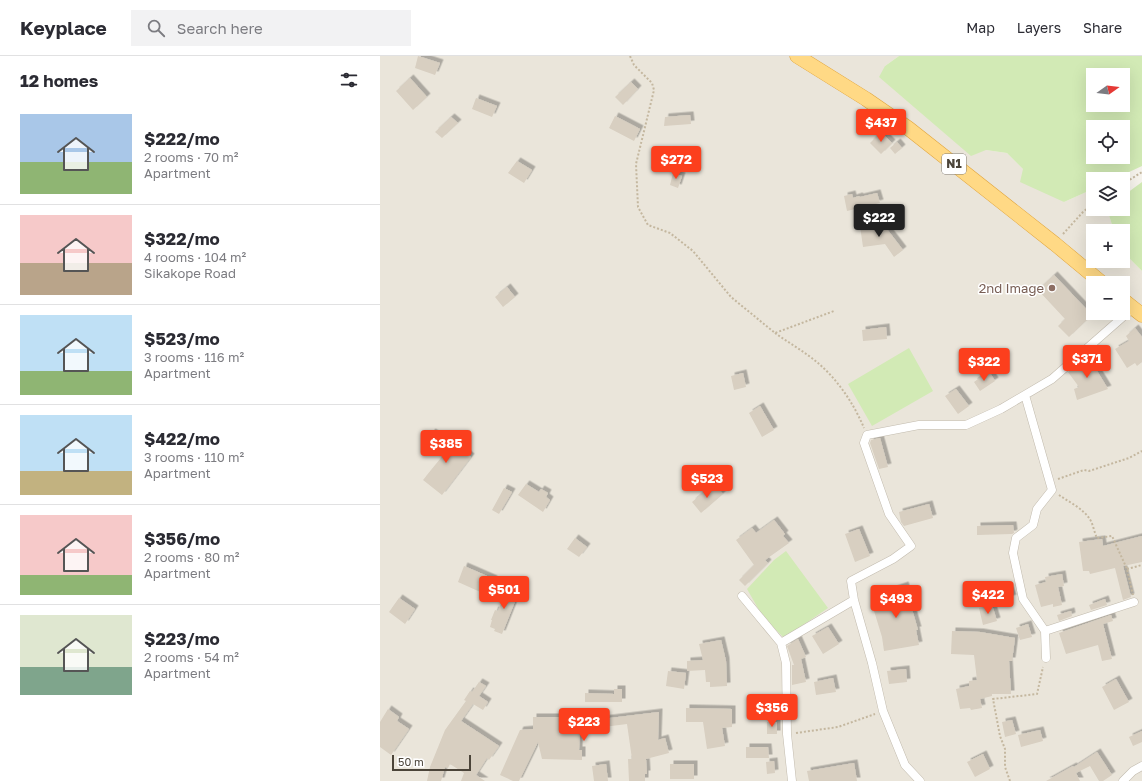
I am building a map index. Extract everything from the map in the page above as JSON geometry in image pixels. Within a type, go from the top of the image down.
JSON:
[{"type":"highway","name":"N1","points":[[797,56],[866,99],[908,128],[1094,276]]},
{"type":"street","points":[[920,781],[906,765],[883,711],[872,663],[854,600],[851,581],[894,559],[911,546],[889,514],[864,442],[867,435],[919,425],[966,424],[1001,409],[1052,379],[1133,308]]},
{"type":"street","points":[[1025,394],[1052,490],[1037,509],[1033,525],[1016,538],[1013,552],[1023,599],[1044,631],[1046,658]]},
{"type":"street","points":[[742,596],[780,643],[786,663],[787,734],[792,781]]},
{"type":"street","points":[[780,643],[854,600]]},
{"type":"street","points":[[1044,631],[1134,602]]},
{"type":"street","points":[[1123,781],[1133,771],[1142,766]]},
{"type":"path","points":[[630,56],[634,64],[652,83],[654,90],[636,164],[638,207],[648,225],[670,233],[693,251],[731,297],[775,333],[818,363],[833,378],[857,410],[867,435]]},
{"type":"path","points":[[1130,180],[1142,172]]},
{"type":"path","points":[[1055,244],[1086,210]]},
{"type":"path","points":[[775,333],[834,311]]},
{"type":"path","points":[[1049,482],[1084,470],[1090,471],[1129,458],[1142,451]]},
{"type":"path","points":[[1052,490],[1082,511],[1090,519],[1093,531],[1098,538],[1112,536],[1127,569],[1134,602]]},
{"type":"path","points":[[1127,569],[1142,565]]},
{"type":"path","points":[[1010,781],[1005,767],[1005,749],[1000,736],[993,699],[1037,694],[1046,658]]},
{"type":"path","points":[[787,734],[838,727],[883,711]]},
{"type":"shaded area","points":[[380,56],[899,56],[885,66],[986,150],[1007,153],[1023,169],[1064,202],[1086,192],[1086,216],[1109,216],[1112,224],[1086,224],[1086,268],[1130,268],[1130,259],[1142,271],[1142,781],[380,781]]},
{"type":"green space","points":[[899,56],[1142,56],[1142,166],[1129,172],[1086,172],[1086,192],[1064,202],[1020,182],[1023,169],[1007,153],[986,150],[971,156],[879,77],[885,66]]},
{"type":"green space","points":[[1142,182],[1142,271],[1130,259],[1130,224],[1112,224],[1109,216],[1130,216],[1130,191]]},
{"type":"green space","points":[[909,348],[933,391],[872,426],[848,384]]},
{"type":"green space","points":[[786,551],[828,608],[784,638],[763,617],[747,589],[774,560]]},
{"type":"building","points":[[418,56],[440,63],[435,75],[415,68]]},
{"type":"building","points":[[410,78],[427,97],[413,110],[396,91]]},
{"type":"building","points":[[631,82],[638,89],[623,105],[615,97]]},
{"type":"building","points":[[476,98],[497,106],[492,117],[472,109]]},
{"type":"building","points":[[690,115],[691,124],[664,126],[665,117]]},
{"type":"building","points":[[615,116],[640,129],[634,141],[609,128]]},
{"type":"building","points":[[451,117],[458,123],[442,138],[435,132]]},
{"type":"building","points":[[881,132],[892,143],[881,154],[870,143]]},
{"type":"building","points":[[897,142],[902,148],[895,154],[890,148]]},
{"type":"building","points":[[517,161],[532,170],[524,183],[508,173]]},
{"type":"building","points":[[673,173],[682,176],[678,188],[670,185]]},
{"type":"building","points":[[877,193],[880,203],[847,211],[844,196],[852,194],[853,198]]},
{"type":"building","points":[[880,220],[903,250],[894,257],[885,244],[863,247],[860,226],[876,224]]},
{"type":"building","points":[[1054,275],[1086,309],[1087,320],[1069,337],[1058,326],[1065,319],[1038,290]]},
{"type":"building","points":[[507,287],[515,297],[503,307],[495,297]]},
{"type":"building","points":[[886,327],[887,339],[863,341],[862,330]]},
{"type":"building","points":[[1135,328],[1142,337],[1142,362],[1137,366],[1135,363],[1127,368],[1115,349],[1129,341],[1126,336]]},
{"type":"building","points":[[1088,356],[1108,389],[1077,400],[1074,389],[1079,387],[1068,372]]},
{"type":"building","points":[[743,373],[746,387],[734,390],[731,376]]},
{"type":"building","points":[[990,373],[995,381],[980,391],[974,382],[985,374],[986,376]]},
{"type":"building","points":[[956,389],[969,406],[958,414],[945,396]]},
{"type":"building","points":[[760,406],[774,430],[762,437],[749,413]]},
{"type":"building","points":[[432,432],[454,446],[455,444],[471,457],[442,495],[423,480],[445,453],[426,441]]},
{"type":"building","points":[[880,438],[888,467],[879,469],[870,443],[871,440]]},
{"type":"building","points":[[526,484],[539,492],[541,489],[548,493],[546,497],[550,500],[543,512],[518,495]]},
{"type":"building","points":[[716,486],[723,494],[701,513],[692,502],[710,487],[712,490]]},
{"type":"building","points":[[504,488],[512,492],[499,514],[492,510]]},
{"type":"building","points":[[929,504],[933,518],[904,526],[901,522],[899,512]]},
{"type":"building","points":[[774,520],[785,534],[783,536],[789,543],[765,560],[768,563],[745,586],[739,580],[754,565],[736,540],[752,528],[756,533]]},
{"type":"building","points":[[1013,525],[1014,533],[1012,534],[977,535],[977,526]]},
{"type":"building","points":[[859,529],[870,556],[855,562],[845,534]]},
{"type":"building","points":[[1142,536],[1142,562],[1123,566],[1131,597],[1123,600],[1115,568],[1090,574],[1089,571],[1083,571],[1079,542],[1102,539],[1103,546]]},
{"type":"building","points":[[575,538],[587,547],[579,557],[567,549]]},
{"type":"building","points":[[464,566],[494,579],[487,595],[458,582]]},
{"type":"building","points":[[1062,574],[1064,586],[1058,587],[1062,605],[1053,607],[1053,604],[1041,607],[1035,585],[1046,582],[1045,577]]},
{"type":"building","points":[[905,585],[918,630],[916,630],[919,645],[884,651],[882,637],[871,601],[880,598],[879,594]]},
{"type":"building","points":[[508,586],[520,589],[502,634],[494,631],[495,629],[490,627],[495,610],[498,611]]},
{"type":"building","points":[[1010,590],[1013,598],[988,605],[986,597]]},
{"type":"building","points":[[399,598],[415,609],[405,624],[389,612]]},
{"type":"building","points":[[1105,599],[1107,605],[1091,610],[1089,605]]},
{"type":"building","points":[[992,605],[997,621],[983,625],[979,608]]},
{"type":"building","points":[[1071,611],[1072,616],[1059,621],[1057,615]]},
{"type":"building","points":[[1111,615],[1113,621],[1103,624],[1112,659],[1102,661],[1098,645],[1066,654],[1059,633]]},
{"type":"building","points":[[1028,624],[1032,637],[1020,640],[1016,628]]},
{"type":"building","points":[[828,627],[839,644],[823,654],[812,636]]},
{"type":"building","points":[[952,631],[980,632],[1015,638],[1012,661],[1009,661],[1011,694],[992,694],[992,696],[980,699],[982,708],[971,710],[970,708],[960,709],[956,689],[969,686],[969,681],[977,680],[974,655],[951,654]]},
{"type":"building","points":[[798,639],[806,657],[801,659],[806,682],[792,685],[792,665],[794,665],[787,646]]},
{"type":"building","points":[[721,640],[726,661],[727,686],[710,687],[710,682],[706,682],[705,670],[687,671],[687,661],[703,660],[699,644]]},
{"type":"building","points":[[906,669],[907,682],[889,684],[887,671]]},
{"type":"building","points":[[668,671],[686,673],[684,689],[666,686]]},
{"type":"building","points":[[833,678],[836,692],[816,695],[814,682]]},
{"type":"building","points":[[1116,679],[1129,702],[1114,710],[1102,687]]},
{"type":"building","points":[[479,682],[486,686],[479,696],[488,702],[483,710],[473,704],[461,721],[499,746],[489,760],[487,758],[476,775],[485,781],[461,781],[464,773],[450,764],[448,768],[445,767],[441,781],[427,781],[430,767],[445,730],[466,701],[464,700],[470,691],[472,692]]},
{"type":"building","points":[[614,689],[622,689],[622,702],[585,702],[585,693],[614,694]]},
{"type":"building","points":[[686,708],[732,709],[732,727],[722,728],[725,746],[707,749],[703,722],[686,722]]},
{"type":"building","points":[[388,709],[399,717],[397,721],[409,729],[391,755],[380,747],[380,722]]},
{"type":"building","points":[[659,712],[658,740],[665,738],[669,753],[646,759],[647,774],[645,774],[645,781],[629,781],[628,759],[632,759],[627,724],[580,730],[579,750],[582,750],[582,760],[542,759],[538,742],[519,781],[513,781],[500,775],[520,730],[533,729],[533,717],[577,717],[577,722]]},
{"type":"building","points":[[1012,720],[1016,734],[1005,737],[1002,722]]},
{"type":"building","points":[[767,722],[777,722],[777,734],[767,734]]},
{"type":"building","points":[[1040,730],[1043,741],[1021,747],[1018,735]]},
{"type":"building","points":[[1142,731],[1142,742],[1133,746],[1129,737]]},
{"type":"building","points":[[746,747],[768,747],[769,758],[746,758]]},
{"type":"building","points":[[1097,752],[1112,775],[1103,781],[1099,781],[1090,766],[1076,773],[1080,781],[1046,781],[1073,766],[1074,767]]},
{"type":"building","points":[[983,754],[990,769],[975,777],[967,762]]},
{"type":"building","points":[[774,761],[775,773],[767,774],[766,762]]},
{"type":"building","points":[[854,763],[857,781],[809,781],[807,771]]},
{"type":"building","points":[[606,764],[608,781],[594,781],[592,766]]},
{"type":"building","points":[[670,764],[694,764],[694,779],[670,779]]},
{"type":"place","name":"2nd Image","points":[[1052,288]]}]
